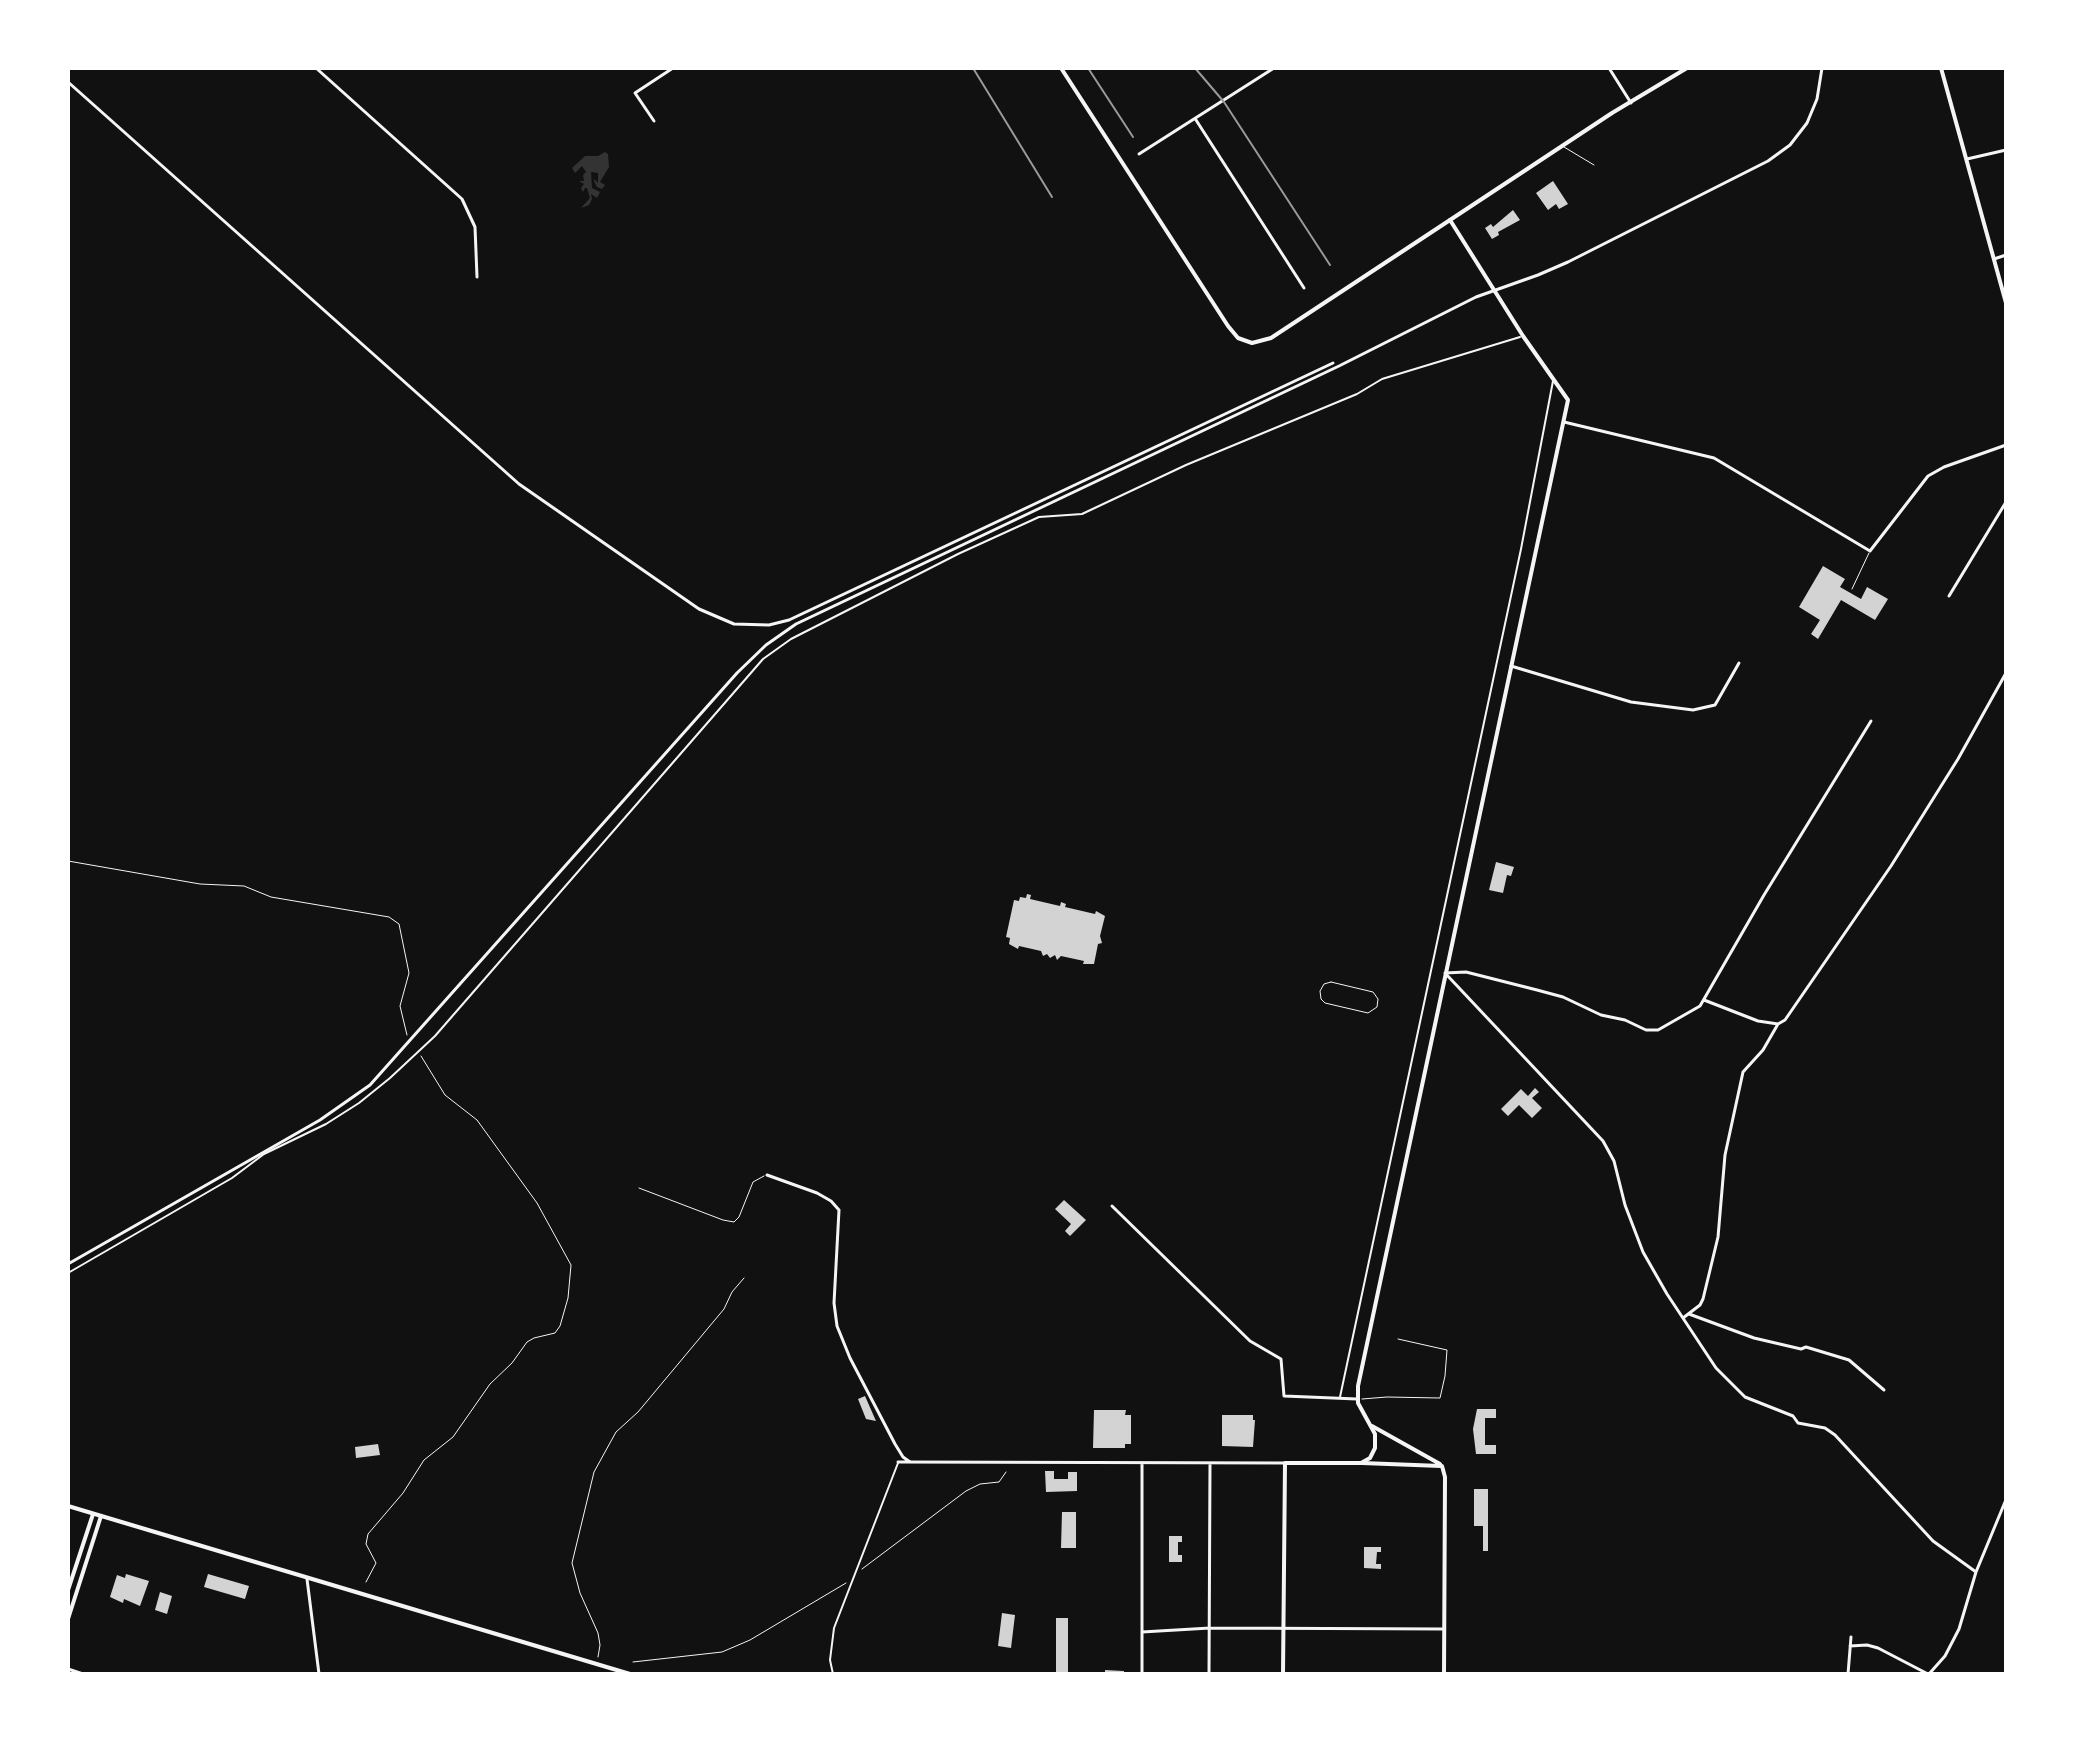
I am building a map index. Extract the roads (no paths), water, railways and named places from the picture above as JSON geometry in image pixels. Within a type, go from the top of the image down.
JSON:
[{"type":"main road","points":[[1061,68],[1228,326],[1242,340],[1252,343],[1271,338],[1562,146],[1687,68]]},
{"type":"main road","points":[[1941,68],[2006,303]]},
{"type":"main road","points":[[1356,1463],[1367,1461],[1374,1452],[1376,1439],[1357,1399],[1568,400],[1523,336],[1450,220]]},
{"type":"main road","points":[[1371,1425],[1442,1466],[1445,1477],[1444,1674]]},
{"type":"main road","points":[[1283,1674],[1285,1463],[1442,1466]]},
{"type":"main road","points":[[68,1506],[630,1674]]},
{"type":"main road","points":[[68,1590],[93,1514]]},
{"type":"main road","points":[[68,1619],[101,1516]]},
{"type":"street","points":[[316,68],[462,199],[475,227],[477,277]]},
{"type":"street","points":[[654,121],[635,93],[673,68]]},
{"type":"street","points":[[1139,154],[1274,68]]},
{"type":"street","points":[[1609,68],[1631,103]]},
{"type":"street","points":[[68,1264],[338,1109],[370,1085],[737,673],[775,638],[818,611],[1476,297],[1568,262],[1768,161],[1790,145],[1807,123],[1817,99],[1822,68]]},
{"type":"street","points":[[68,82],[519,484],[699,609],[734,624],[769,625],[789,620],[1333,363]]},
{"type":"street","points":[[1196,120],[1304,288]]},
{"type":"street","points":[[1967,159],[2006,150]]},
{"type":"street","points":[[1994,259],[2006,255]]},
{"type":"street","points":[[68,1273],[240,1173],[264,1154],[326,1124],[359,1103],[418,1052],[617,830],[763,659],[791,639],[958,554],[1039,517],[1082,514],[1186,465],[1357,394],[1382,379],[1523,336]]},
{"type":"street","points":[[1340,1397],[1521,549],[1554,380]]},
{"type":"street","points":[[1244,405],[1297,385]]},
{"type":"street","points":[[1564,422],[1714,458],[1870,551],[1928,476],[1944,467],[2006,445]]},
{"type":"street","points":[[1949,596],[2006,502]]},
{"type":"street","points":[[1511,666],[1631,702],[1693,710],[1715,705],[1739,663]]},
{"type":"street","points":[[1683,1318],[1703,1299],[1717,1242],[1725,1155],[1743,1072],[1763,1050],[1778,1024],[1785,1020],[1891,866],[1958,759],[2006,673]]},
{"type":"street","points":[[1445,973],[1466,972],[1563,997],[1601,1015],[1625,1020],[1646,1030],[1658,1030],[1700,1006],[1871,721]]},
{"type":"street","points":[[1445,973],[1603,1141],[1614,1161],[1633,1232],[1655,1275],[1716,1368],[1745,1397],[1793,1416],[1798,1423],[1825,1428],[1835,1435],[1933,1541],[1976,1572]]},
{"type":"street","points":[[1704,1000],[1745,1017],[1778,1024]]},
{"type":"street","points":[[767,1175],[817,1193],[839,1210],[834,1303],[837,1326],[850,1358],[895,1444],[910,1462]]},
{"type":"street","points":[[1112,1206],[1250,1341],[1281,1359],[1284,1396],[1357,1399]]},
{"type":"street","points":[[1689,1314],[1754,1338],[1801,1349],[1806,1347],[1849,1360],[1884,1390]]},
{"type":"street","points":[[833,1674],[830,1660],[833,1636],[898,1462],[1285,1463]]},
{"type":"street","points":[[1142,1463],[1142,1674]]},
{"type":"street","points":[[1209,1674],[1210,1464]]},
{"type":"street","points":[[1850,1646],[1878,1648],[1928,1674],[1936,1669],[1959,1629],[1976,1572],[2005,1502]]},
{"type":"street","points":[[307,1579],[319,1674]]},
{"type":"street","points":[[1142,1632],[1210,1628],[1444,1629]]},
{"type":"street","points":[[1848,1674],[1851,1637]]},
{"type":"street","points":[[68,1669],[83,1674]]},
{"type":"lane","points":[[1562,146],[1594,165]]},
{"type":"lane","points":[[1852,589],[1867,563],[1870,551]]},
{"type":"lane","points":[[1331,982],[1371,991],[1377,997],[1377,1007],[1368,1013],[1325,1003],[1320,993],[1324,984],[1331,982]]},
{"type":"lane","points":[[639,1188],[734,1222],[753,1182],[767,1175]]},
{"type":"lane","points":[[1357,1399],[1440,1398],[1447,1350],[1398,1339]]},
{"type":"railway","points":[[973,68],[1052,197]]},
{"type":"railway","points":[[1088,68],[1133,137]]},
{"type":"railway","points":[[1195,68],[1224,102],[1330,265]]}]
